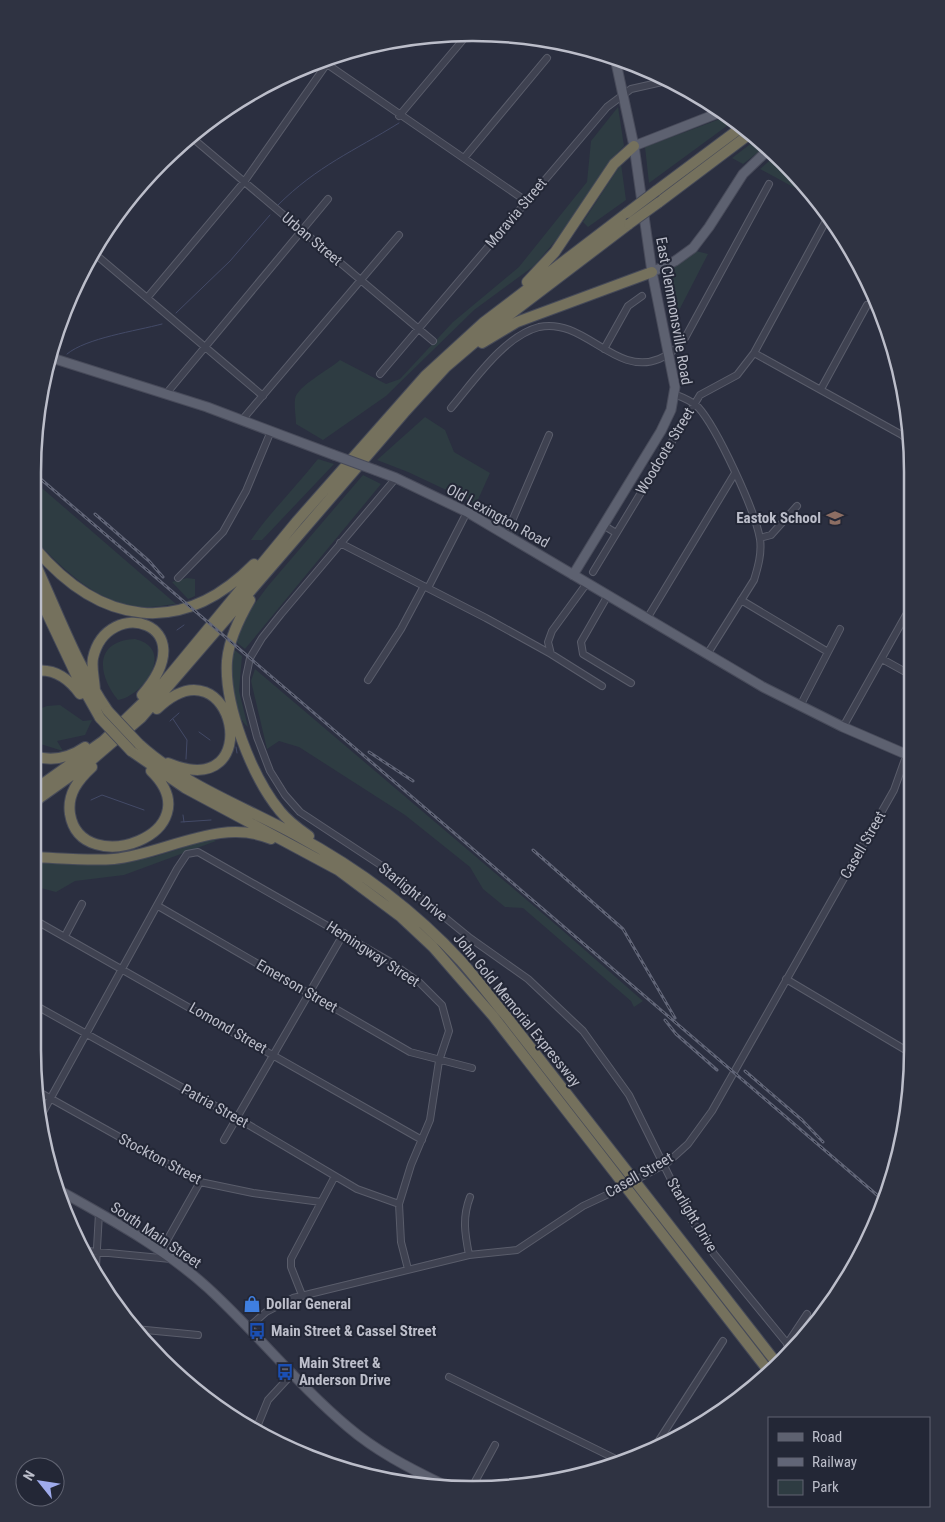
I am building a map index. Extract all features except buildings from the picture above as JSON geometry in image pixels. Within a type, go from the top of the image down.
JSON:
[{"type":"highway","points":[[500,309],[736,131]]},
{"type":"highway","points":[[41,796],[104,745],[137,715],[268,572],[404,413],[446,368],[518,308],[745,138]]},
{"type":"highway","points":[[137,715],[297,521],[425,376],[500,309],[555,252],[614,164],[634,146]]},
{"type":"highway","points":[[446,368],[518,322],[652,272]]},
{"type":"highway","points":[[41,553],[57,571],[96,599],[134,612],[170,613],[186,610],[222,591],[249,570],[297,521]]},
{"type":"highway","points":[[268,572],[237,623],[230,642],[227,678],[237,720],[264,789],[281,812],[364,876]]},
{"type":"highway","name":"John Gold Memorial Expressway","points":[[41,576],[104,714]]},
{"type":"highway","name":"John Gold Memorial Expressway","points":[[41,601],[71,665],[104,714],[135,748],[185,788],[313,857],[368,891],[401,917],[463,980],[764,1367]]},
{"type":"highway","points":[[95,692],[93,662],[97,648],[104,637],[123,624],[133,622],[146,625],[154,631],[161,641],[164,659],[158,675],[136,701],[137,715]]},
{"type":"highway","points":[[41,671],[46,671],[64,677],[104,714]]},
{"type":"highway","points":[[137,715],[179,692],[195,689],[207,692],[217,700],[226,711],[232,730],[231,743],[227,754],[218,764],[208,768],[180,767],[145,756]]},
{"type":"highway","points":[[41,758],[62,758],[74,754],[88,745],[104,745]]},
{"type":"highway","points":[[104,745],[105,757],[78,782],[70,801],[70,815],[74,825],[83,836],[93,842],[113,846],[135,844],[148,838],[161,825],[167,808],[167,796],[145,756]]},
{"type":"highway","points":[[41,786],[104,745]]},
{"type":"highway","name":"John Gold Memorial Expressway","points":[[145,756],[297,835],[364,876],[410,912],[462,962],[773,1358]]},
{"type":"highway","points":[[41,857],[114,859],[144,853],[205,835],[235,833],[267,837],[313,857]]},
{"type":"main road","name":"East Clemmonsville Road","points":[[573,575],[661,431],[671,410],[674,394],[669,355],[652,272],[634,146],[617,66]]},
{"type":"main road","points":[[634,146],[713,115]]},
{"type":"main road","points":[[652,272],[675,261],[693,248],[709,227],[743,174],[763,154]]},
{"type":"main road","name":"Old Lexington Road","points":[[56,359],[242,420],[396,478],[468,512],[800,706],[904,755]]},
{"type":"main road","name":"South Main Street","points":[[66,1194],[172,1259],[206,1286],[249,1327],[348,1428],[383,1453],[425,1478]]},
{"type":"street","points":[[400,116],[461,41]]},
{"type":"street","points":[[464,158],[547,58]]},
{"type":"street","points":[[329,66],[526,201]]},
{"type":"street","points":[[147,298],[244,182],[319,70]]},
{"type":"street","name":"Moravia Street","points":[[380,374],[607,107],[623,94],[643,85],[656,83]]},
{"type":"street","name":"Urban Street","points":[[196,141],[433,342]]},
{"type":"street","points":[[451,408],[507,344],[537,328],[551,325],[563,327],[604,349],[636,362],[654,361],[669,355],[685,338],[769,184]]},
{"type":"street","points":[[166,394],[328,199]]},
{"type":"street","name":"Woodcote Street","points":[[593,572],[700,395],[737,375],[754,353],[824,224]]},
{"type":"street","points":[[242,420],[399,234]]},
{"type":"street","points":[[99,257],[263,396]]},
{"type":"street","points":[[604,349],[628,306],[642,296]]},
{"type":"street","points":[[821,389],[867,306]]},
{"type":"street","points":[[754,353],[902,435]]},
{"type":"street","points":[[674,394],[694,404],[706,419],[743,488],[760,538],[758,567],[754,580],[708,653]]},
{"type":"street","points":[[178,578],[223,532],[246,491],[271,431]]},
{"type":"street","points":[[506,534],[549,435]]},
{"type":"street","points":[[648,617],[735,473]]},
{"type":"street","name":"Starlight Drive","points":[[396,478],[262,638],[250,658],[246,677],[246,695],[260,743],[274,778],[291,803],[309,819],[382,866],[462,932],[528,979],[573,1020],[599,1052],[629,1095],[688,1214],[714,1254],[787,1344]]},
{"type":"street","points":[[760,538],[771,535],[798,506]]},
{"type":"street","points":[[368,680],[426,587],[468,512]]},
{"type":"street","points":[[603,525],[616,533]]},
{"type":"street","points":[[340,543],[551,654],[602,686]]},
{"type":"street","points":[[551,654],[548,642],[554,628],[587,583]]},
{"type":"street","points":[[608,595],[581,642],[583,654],[631,683]]},
{"type":"street","points":[[741,600],[828,652]]},
{"type":"street","points":[[843,727],[904,624]]},
{"type":"street","points":[[800,706],[840,629]]},
{"type":"street","points":[[882,659],[904,671]]},
{"type":"street","name":"Casell Street","points":[[249,1327],[266,1312],[302,1295],[469,1255],[505,1252],[525,1246],[583,1206],[646,1175],[688,1144],[712,1111],[894,790],[904,768]]},
{"type":"street","name":"Hemingway Street","points":[[158,906],[178,868],[189,853],[198,852],[210,857],[344,934],[404,972],[442,1006],[449,1031],[439,1061],[430,1120],[411,1165],[399,1204],[400,1234],[408,1269]]},
{"type":"street","points":[[65,936],[82,904]]},
{"type":"street","points":[[45,1108],[158,906]]},
{"type":"street","name":"Emerson Street","points":[[158,906],[410,1052],[472,1068]]},
{"type":"street","name":"Lomond Street","points":[[41,923],[422,1140]]},
{"type":"street","points":[[224,1140],[344,934]]},
{"type":"street","points":[[786,979],[904,1049]]},
{"type":"street","name":"Patria Street","points":[[41,1008],[358,1189],[399,1204]]},
{"type":"street","name":"Stockton Street","points":[[44,1094],[200,1182],[252,1193],[321,1202]]},
{"type":"street","points":[[302,1295],[291,1267],[291,1259],[335,1176]]},
{"type":"street","points":[[161,1251],[200,1182]]},
{"type":"street","points":[[469,1255],[464,1228],[464,1212],[470,1197]]},
{"type":"street","points":[[97,1261],[99,1213]]},
{"type":"street","points":[[91,1250],[172,1259]]},
{"type":"street","points":[[791,1340],[807,1314]]},
{"type":"street","points":[[145,1330],[198,1335]]},
{"type":"street","points":[[661,1437],[723,1341]]},
{"type":"street","points":[[258,1424],[268,1400],[293,1373]]},
{"type":"street","points":[[449,1377],[613,1457]]},
{"type":"street","points":[[476,1481],[496,1445]]},
{"type":"green space","points":[[618,107],[624,146],[608,163],[562,233],[534,266],[474,310],[386,396],[323,440],[296,424],[295,399],[297,394],[307,384],[340,360],[386,384],[400,379],[453,322],[519,267],[587,182],[591,141]]},
{"type":"green space","points":[[719,119],[728,125],[649,183],[645,147]]},
{"type":"green space","points":[[751,143],[760,151],[743,164],[732,158]]},
{"type":"green space","points":[[770,161],[797,188],[797,189],[760,169]]},
{"type":"green space","points":[[621,164],[626,200],[588,227],[583,222]]},
{"type":"green space","points":[[696,251],[708,254],[672,324],[662,274]]},
{"type":"green space","points":[[425,417],[445,430],[454,452],[490,473],[476,504],[408,472],[377,460]]},
{"type":"green space","points":[[318,459],[334,464],[262,540],[251,540],[267,519]]},
{"type":"green space","points":[[363,475],[381,484],[245,649],[235,641],[242,621],[268,586]]},
{"type":"green space","points":[[41,487],[176,604],[146,607],[126,604],[111,599],[83,584],[41,546]]},
{"type":"green space","points":[[187,578],[195,579],[195,596],[188,599],[172,582]]},
{"type":"green space","points":[[135,639],[147,644],[153,652],[152,672],[146,682],[137,690],[128,697],[118,700],[106,680],[103,660],[106,652],[112,646],[122,641]]},
{"type":"green space","points":[[232,648],[242,656],[239,691],[248,727],[242,721],[235,702],[231,667]]},
{"type":"green space","points":[[255,669],[643,1001],[634,1007],[631,1001],[523,908],[505,907],[483,889],[470,867],[405,815],[299,747],[279,741],[267,749],[251,681]]},
{"type":"green space","points":[[60,705],[83,721],[92,720],[85,735],[57,741],[63,751],[41,744],[41,708]]},
{"type":"green space","points":[[212,838],[216,841],[124,875],[75,881],[56,892],[41,888],[41,862],[109,864],[154,857]]},
{"type":"waterway","points":[[278,205],[322,169],[399,123]]},
{"type":"waterway","points":[[176,313],[230,261],[270,215]]},
{"type":"waterway","points":[[67,354],[75,348],[99,339],[162,324]]},
{"type":"waterway","points":[[177,630],[184,625]]},
{"type":"waterway","points":[[170,721],[179,713]]},
{"type":"waterway","points":[[173,719],[187,740],[186,759]]},
{"type":"waterway","points":[[199,732],[210,740]]},
{"type":"waterway","points":[[236,747],[237,753]]},
{"type":"waterway","points":[[91,800],[102,795],[144,810]]},
{"type":"waterway","points":[[183,815],[184,822]]},
{"type":"waterway","points":[[181,822],[211,820]]},
{"type":"railway","points":[[41,479],[878,1196]]},
{"type":"railway","points":[[95,514],[149,561],[163,577]]},
{"type":"railway","points":[[369,752],[413,781]]},
{"type":"railway","points":[[533,850],[623,929],[675,1018]]},
{"type":"railway","points":[[665,1020],[676,1034],[717,1070]]},
{"type":"railway","points":[[745,1071],[802,1120],[823,1142]]},
{"type":"place","name":"Eastok School","points":[[835,518]]},
{"type":"place","name":"Dollar General","points":[[252,1304]]},
{"type":"place","name":"Main Street & Cassel Street","points":[[257,1331]]},
{"type":"place","name":"Main Street & Anderson Drive","points":[[285,1372]]}]
